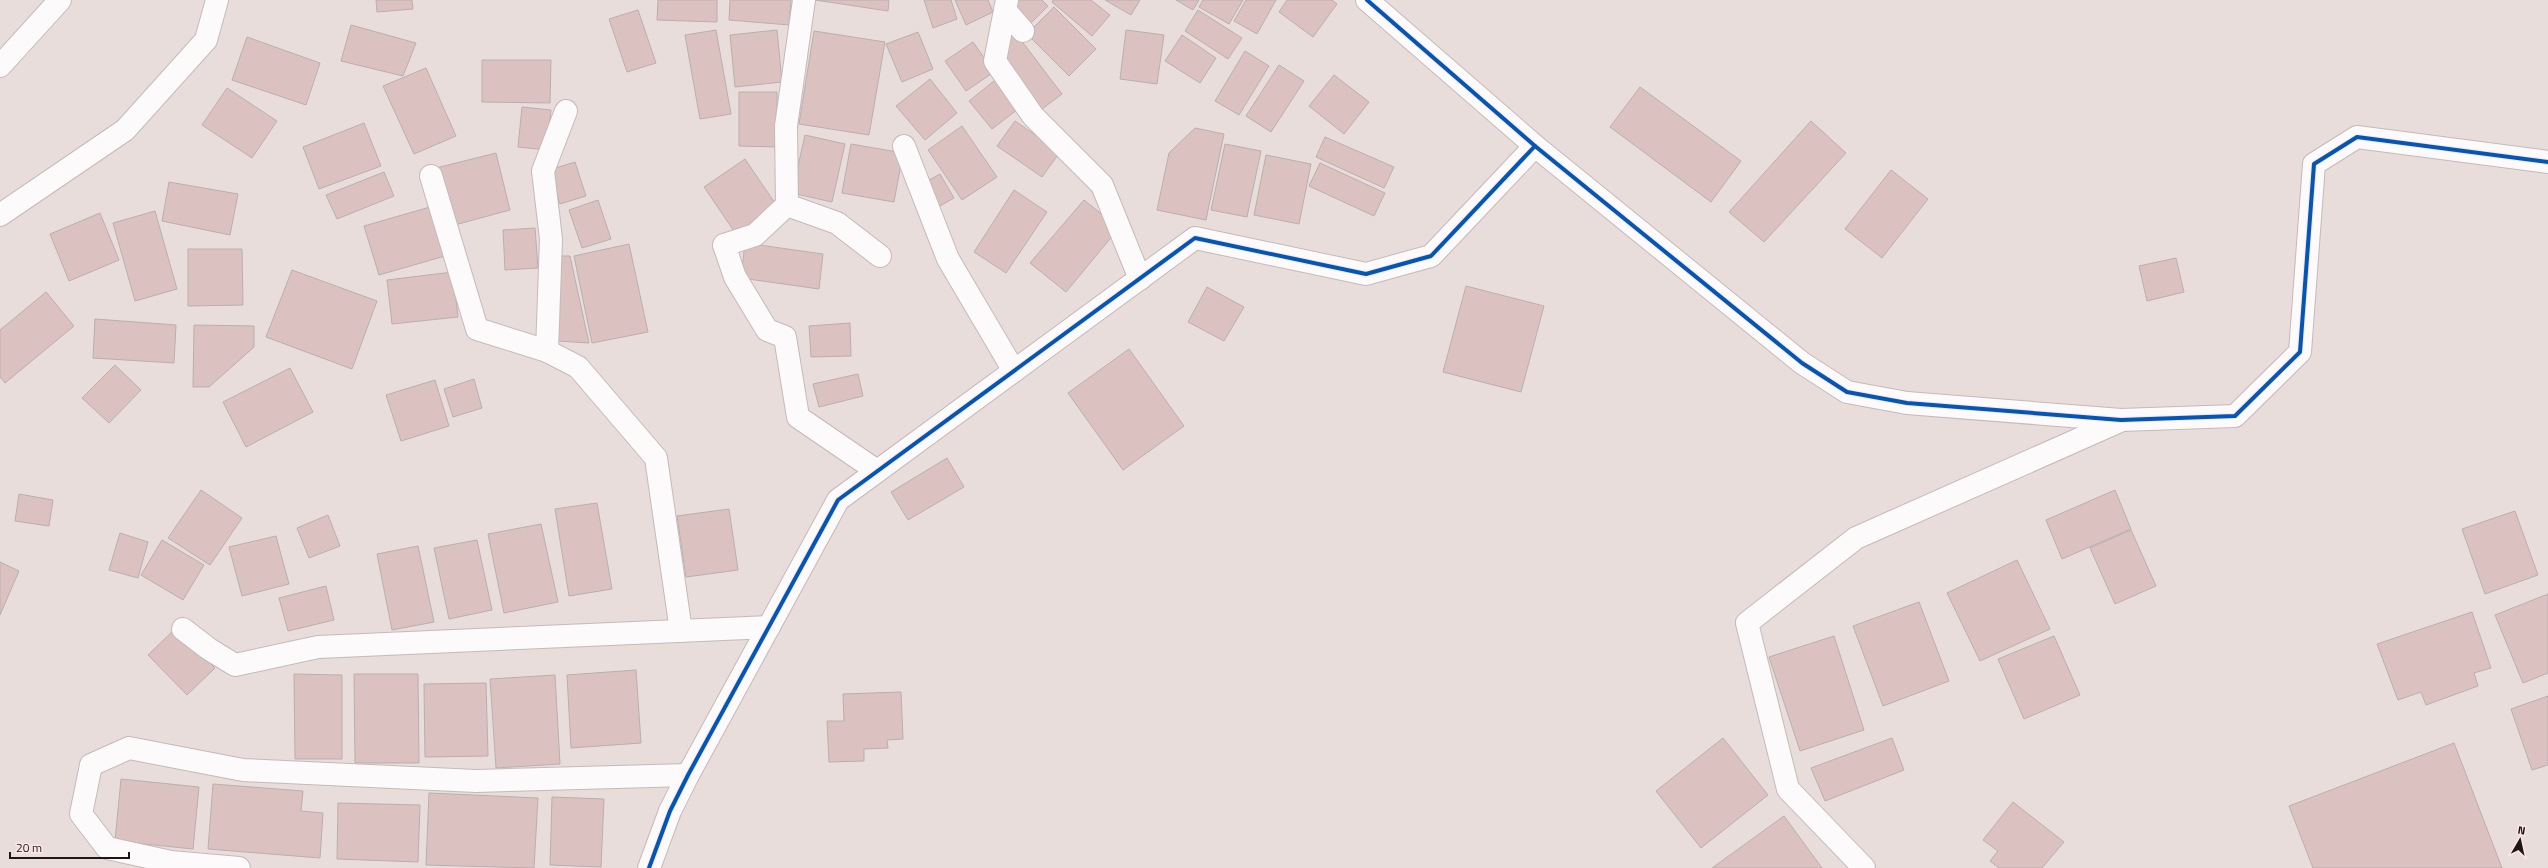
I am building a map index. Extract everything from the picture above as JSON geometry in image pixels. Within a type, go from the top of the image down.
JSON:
[{"type":"street","points":[[0,66],[60,0]]},
{"type":"street","points":[[0,215],[125,130],[206,40],[217,0]]},
{"type":"street","points":[[804,0],[786,126],[786,204],[755,235],[724,245],[736,277],[767,330],[785,337],[798,418],[877,471]]},
{"type":"street","points":[[1366,0],[1535,146],[1802,363],[1847,392],[1907,403],[2121,420],[2235,416],[2300,352],[2314,164],[2357,137],[2548,162]]},
{"type":"street","points":[[1006,5],[995,61],[1033,116],[1102,185],[1140,279]]},
{"type":"street","points":[[1006,5],[1023,31]]},
{"type":"street","points":[[547,351],[551,239],[543,171],[566,111]]},
{"type":"street","points":[[904,146],[948,259],[1014,371]]},
{"type":"street","points":[[649,868],[670,811],[688,775],[838,500],[1195,238],[1366,274],[1431,256],[1535,146]]},
{"type":"street","points":[[431,176],[477,329],[547,351],[578,367],[656,458],[681,631]]},
{"type":"street","points":[[786,204],[837,223],[880,256]]},
{"type":"street","points":[[1864,868],[1788,789],[1747,623],[1856,538],[2121,420]]},
{"type":"street","points":[[183,629],[209,650],[235,665],[318,647],[769,627]]},
{"type":"street","points":[[239,868],[171,862],[107,848],[81,814],[91,765],[129,748],[250,771],[476,781],[688,775]]},
{"type":"building","points":[[376,0],[412,0],[413,9],[377,12]]},
{"type":"building","points":[[658,0],[717,0],[717,22],[657,20]]},
{"type":"building","points":[[730,0],[791,0],[789,25],[729,20]]},
{"type":"building","points":[[815,0],[889,0],[888,11]]},
{"type":"building","points":[[924,0],[951,0],[957,19],[933,28]]},
{"type":"building","points":[[955,0],[988,0],[993,12],[966,25]]},
{"type":"building","points":[[1019,0],[1042,0],[1048,6],[1028,26],[1011,8]]},
{"type":"building","points":[[1053,0],[1091,0],[1110,15],[1092,36],[1052,2]]},
{"type":"building","points":[[1105,0],[1140,0],[1131,15]]},
{"type":"building","points":[[1176,0],[1199,0],[1193,10]]},
{"type":"building","points":[[1203,0],[1243,0],[1229,24],[1199,7]]},
{"type":"building","points":[[1246,0],[1276,0],[1257,34],[1234,21]]},
{"type":"building","points":[[1287,0],[1332,0],[1337,4],[1313,37],[1279,12]]},
{"type":"building","points":[[1054,7],[1096,49],[1069,76],[1027,34]]},
{"type":"building","points":[[638,10],[656,63],[627,72],[609,19]]},
{"type":"building","points":[[1198,10],[1242,38],[1228,59],[1185,31]]},
{"type":"building","points":[[351,25],[416,43],[403,76],[341,61]]},
{"type":"building","points":[[716,30],[731,114],[700,119],[685,35]]},
{"type":"building","points":[[777,30],[782,82],[735,87],[730,35]]},
{"type":"building","points":[[1126,30],[1164,35],[1157,84],[1120,79]]},
{"type":"building","points":[[814,31],[885,42],[869,135],[799,124]]},
{"type":"building","points":[[1014,31],[1062,94],[1038,112],[998,48]]},
{"type":"building","points":[[918,32],[933,69],[902,82],[886,44]]},
{"type":"building","points":[[1182,35],[1216,58],[1200,83],[1165,61]]},
{"type":"building","points":[[247,37],[320,63],[306,105],[232,80]]},
{"type":"building","points":[[973,42],[994,72],[966,91],[945,61]]},
{"type":"building","points":[[1245,51],[1269,66],[1239,115],[1215,101]]},
{"type":"building","points":[[482,60],[551,60],[550,103],[482,102]]},
{"type":"building","points":[[1279,65],[1304,81],[1271,132],[1246,116]]},
{"type":"building","points":[[426,68],[456,136],[414,154],[383,86]]},
{"type":"building","points":[[1334,75],[1369,102],[1344,134],[1309,106]]},
{"type":"building","points":[[999,77],[1022,106],[992,129],[969,101]]},
{"type":"building","points":[[930,79],[957,113],[925,140],[896,106]]},
{"type":"building","points":[[1640,87],[1741,161],[1711,202],[1610,127]]},
{"type":"building","points":[[227,88],[277,121],[252,158],[202,125]]},
{"type":"building","points":[[739,92],[777,92],[777,147],[739,146]]},
{"type":"building","points":[[522,107],[551,110],[547,150],[518,147]]},
{"type":"building","points":[[1015,121],[1060,152],[1042,177],[997,146]]},
{"type":"building","points":[[1811,121],[1846,153],[1764,242],[1729,212]]},
{"type":"building","points":[[364,123],[381,166],[319,189],[303,147]]},
{"type":"building","points":[[962,126],[997,177],[962,200],[928,150]]},
{"type":"building","points":[[1195,128],[1224,134],[1206,220],[1157,210],[1169,153]]},
{"type":"building","points":[[805,135],[845,144],[832,202],[792,193]]},
{"type":"building","points":[[1325,137],[1394,167],[1384,188],[1316,157]]},
{"type":"building","points":[[851,144],[903,153],[894,202],[842,193]]},
{"type":"building","points":[[1225,144],[1261,151],[1247,217],[1211,210]]},
{"type":"building","points":[[496,153],[510,210],[451,226],[436,168]]},
{"type":"building","points":[[1266,155],[1311,164],[1299,224],[1254,215]]},
{"type":"building","points":[[745,159],[777,206],[736,234],[704,187]]},
{"type":"building","points":[[575,162],[586,196],[560,204],[549,170]]},
{"type":"building","points":[[1320,163],[1385,193],[1374,216],[1309,186]]},
{"type":"building","points":[[1891,170],[1928,199],[1882,258],[1845,229]]},
{"type":"building","points":[[384,172],[394,196],[337,219],[326,195]]},
{"type":"building","points":[[940,174],[954,198],[938,207],[924,183]]},
{"type":"building","points":[[169,182],[238,194],[230,235],[162,221]]},
{"type":"building","points":[[1014,190],[1047,212],[1006,273],[974,252]]},
{"type":"building","points":[[598,200],[611,239],[582,248],[569,210]]},
{"type":"building","points":[[1084,200],[1119,228],[1066,292],[1030,263]]},
{"type":"building","points":[[430,207],[445,256],[379,275],[364,226]]},
{"type":"building","points":[[155,211],[177,289],[135,301],[113,223]]},
{"type":"building","points":[[100,213],[119,260],[69,281],[50,234]]},
{"type":"building","points":[[535,228],[538,268],[505,270],[503,230]]},
{"type":"building","points":[[745,243],[823,254],[819,289],[741,278]]},
{"type":"building","points":[[629,244],[648,332],[592,343],[574,256]]},
{"type":"building","points":[[188,249],[242,249],[243,305],[188,306]]},
{"type":"building","points":[[558,256],[570,256],[589,343],[558,341]]},
{"type":"building","points":[[2176,258],[2184,292],[2147,301],[2139,266]]},
{"type":"building","points":[[292,270],[377,301],[352,369],[266,337]]},
{"type":"building","points":[[453,272],[458,317],[392,324],[387,280]]},
{"type":"building","points":[[1466,286],[1544,306],[1521,392],[1443,372]]},
{"type":"building","points":[[1207,287],[1244,307],[1224,341],[1188,322]]},
{"type":"building","points":[[46,292],[74,326],[5,383],[0,377],[0,330]]},
{"type":"building","points":[[95,319],[176,325],[174,363],[93,358]]},
{"type":"building","points":[[850,323],[851,356],[811,357],[809,326]]},
{"type":"building","points":[[194,325],[254,326],[254,347],[209,387],[193,387]]},
{"type":"building","points":[[1129,349],[1184,426],[1123,470],[1068,393]]},
{"type":"building","points":[[115,365],[141,390],[109,423],[82,398]]},
{"type":"building","points":[[290,368],[313,412],[246,447],[223,402]]},
{"type":"building","points":[[858,374],[863,396],[819,407],[813,384]]},
{"type":"building","points":[[474,379],[482,408],[453,417],[444,389]]},
{"type":"building","points":[[435,380],[449,426],[401,441],[386,395]]},
{"type":"building","points":[[947,458],[964,487],[908,520],[891,492]]},
{"type":"building","points":[[201,490],[242,518],[210,565],[168,538]]},
{"type":"building","points":[[2115,490],[2131,529],[2062,559],[2046,520]]},
{"type":"building","points":[[19,494],[53,500],[49,526],[15,521]]},
{"type":"building","points":[[597,503],[612,589],[569,596],[555,509]]},
{"type":"building","points":[[729,509],[738,570],[686,577],[677,516]]},
{"type":"building","points":[[2515,511],[2538,575],[2485,594],[2462,529]]},
{"type":"building","points":[[328,515],[340,546],[309,558],[297,528]]},
{"type":"building","points":[[541,524],[558,602],[504,613],[488,534]]},
{"type":"building","points":[[2131,530],[2156,586],[2115,604],[2090,548]]},
{"type":"building","points":[[120,533],[148,542],[138,578],[109,570]]},
{"type":"building","points":[[276,536],[289,584],[242,596],[229,547]]},
{"type":"building","points":[[162,540],[204,565],[183,600],[141,575]]},
{"type":"building","points":[[477,540],[492,610],[449,619],[434,548]]},
{"type":"building","points":[[418,546],[434,622],[392,630],[377,554]]},
{"type":"building","points":[[2017,560],[2050,629],[1980,661],[1947,593]]},
{"type":"building","points":[[0,562],[19,571],[0,615]]},
{"type":"building","points":[[326,586],[334,620],[288,631],[279,598]]},
{"type":"building","points":[[2548,594],[2548,673],[2523,683],[2495,615]]},
{"type":"building","points":[[1919,602],[1949,681],[1883,706],[1853,626]]},
{"type":"building","points":[[2472,612],[2491,668],[2474,673],[2478,686],[2426,705],[2421,692],[2398,700],[2377,644]]},
{"type":"building","points":[[176,628],[215,668],[187,695],[148,655]]},
{"type":"building","points":[[1834,636],[1864,730],[1800,751],[1769,657]]},
{"type":"building","points":[[2054,636],[2080,695],[2024,719],[1998,659]]},
{"type":"building","points":[[636,670],[641,743],[571,748],[567,675]]},
{"type":"building","points":[[294,674],[342,675],[342,759],[295,759]]},
{"type":"building","points":[[354,674],[418,674],[419,763],[355,763]]},
{"type":"building","points":[[555,675],[560,764],[496,768],[490,679]]},
{"type":"building","points":[[486,683],[488,756],[425,757],[424,684]]},
{"type":"building","points":[[901,692],[903,739],[887,740],[888,748],[864,749],[864,761],[829,762],[827,721],[844,721],[843,694]]},
{"type":"building","points":[[2548,696],[2548,765],[2532,770],[2511,709]]},
{"type":"building","points":[[1723,738],[1768,795],[1701,848],[1656,791]]},
{"type":"building","points":[[1892,738],[1904,770],[1825,801],[1811,768]]},
{"type":"building","points":[[2454,743],[2502,868],[2313,868],[2289,806]]},
{"type":"building","points":[[121,779],[199,787],[193,849],[115,841]]},
{"type":"building","points":[[213,784],[303,791],[301,811],[323,813],[320,858],[208,849]]},
{"type":"building","points":[[429,793],[538,798],[534,868],[426,865]]},
{"type":"building","points":[[552,797],[604,799],[601,867],[550,865]]},
{"type":"building","points":[[2013,802],[2064,842],[2042,868],[1999,868],[1990,861],[1998,851],[1983,840]]},
{"type":"building","points":[[338,803],[420,805],[418,862],[337,859]]},
{"type":"building","points":[[1784,816],[1822,868],[1712,868]]},
{"type":"cycle path","points":[[1367,0],[1535,146],[1802,363],[1847,392],[1907,403],[2121,420],[2235,416],[2300,352],[2314,164],[2357,137],[2548,162]]},
{"type":"cycle path","points":[[649,868],[670,811],[688,775],[838,500],[1195,238],[1366,274],[1431,256],[1535,146]]}]
